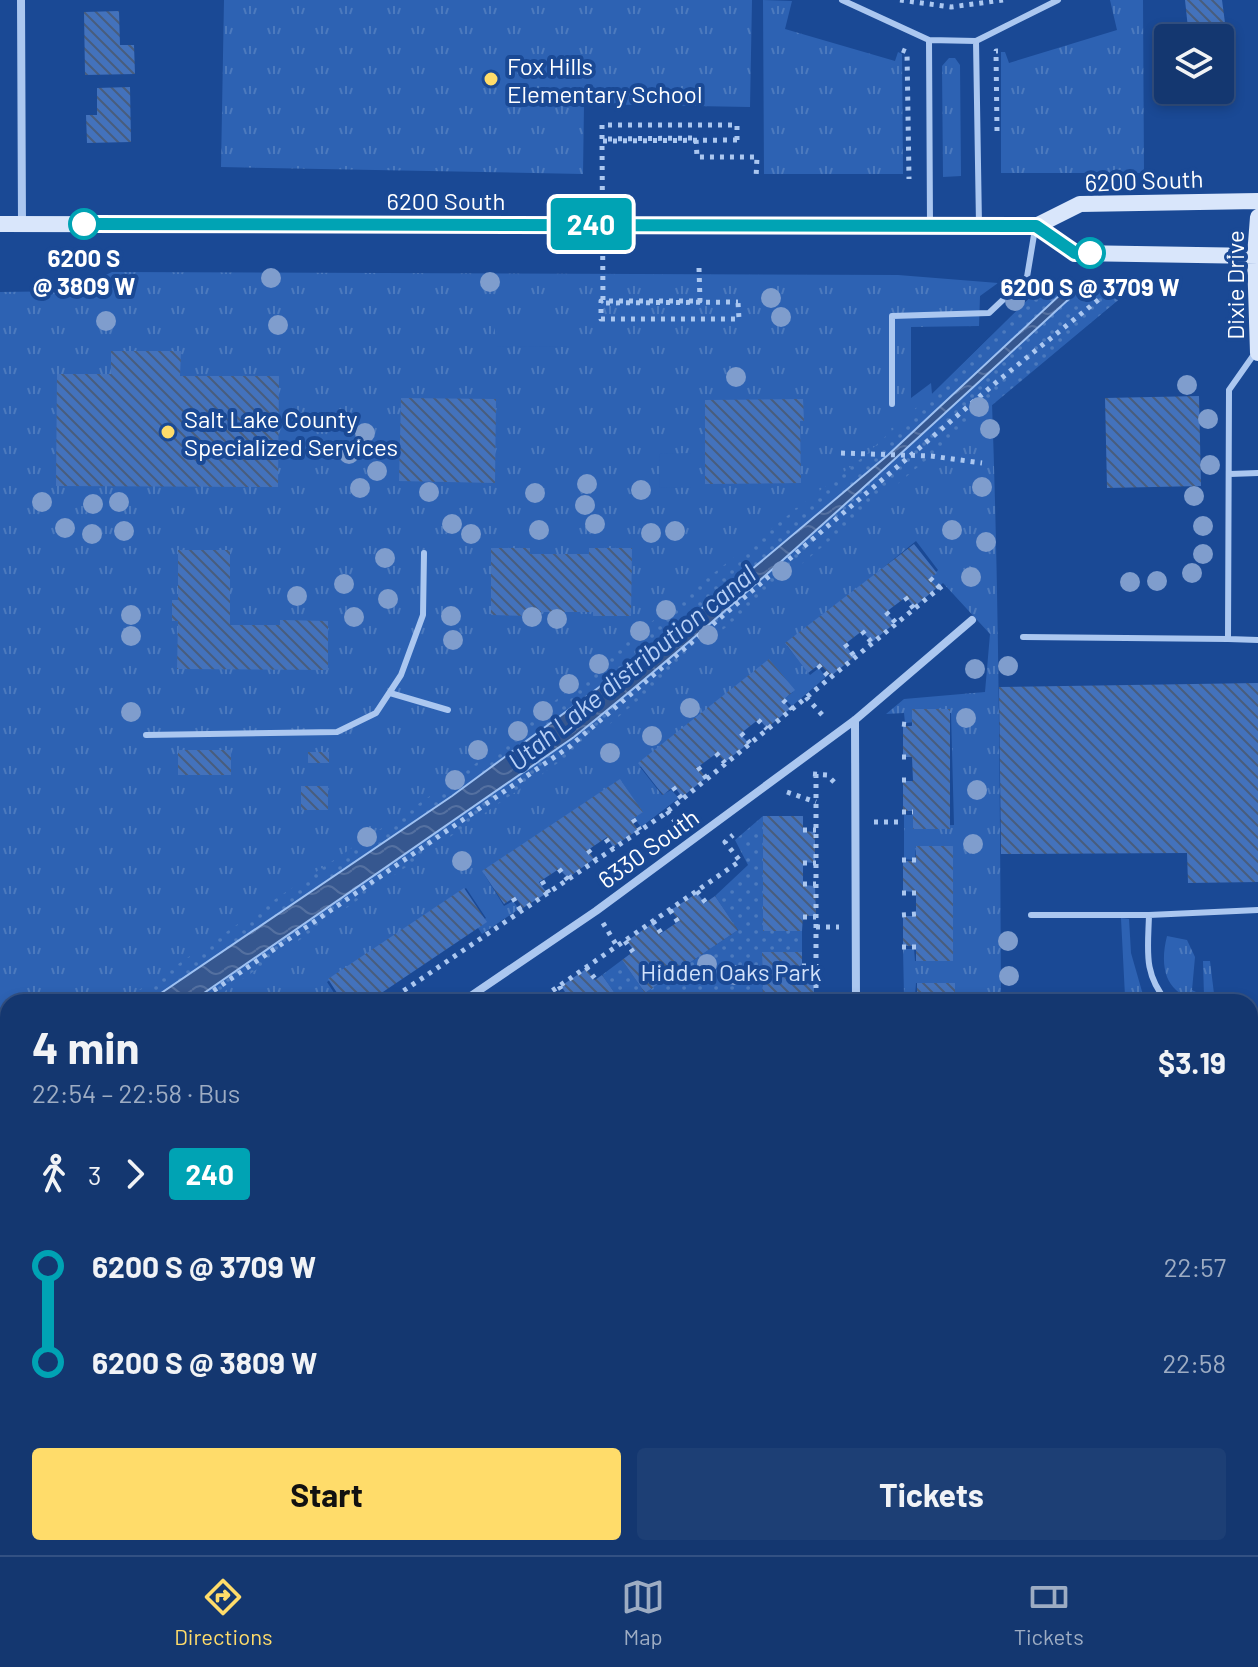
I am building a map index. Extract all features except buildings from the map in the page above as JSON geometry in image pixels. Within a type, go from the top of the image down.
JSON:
[{"type":"main road","name":"6200 South","points":[[0,224],[1036,226],[1080,204],[1258,201]]},
{"type":"main road","name":"Dixie Drive","points":[[1257,352],[1258,217]]},
{"type":"main road","points":[[1036,226],[1075,253],[1257,256]]},
{"type":"street","points":[[21,0],[22,224]]},
{"type":"street","name":"6330 South","points":[[474,994],[596,911],[855,720],[972,620]]},
{"type":"street","points":[[855,720],[856,994]]},
{"type":"lane","points":[[842,0],[929,40],[976,41],[1058,0]]},
{"type":"lane","points":[[929,40],[930,225]]},
{"type":"lane","points":[[976,41],[979,225]]},
{"type":"lane","points":[[892,404],[892,316],[989,313],[1027,277],[1036,226]]},
{"type":"lane","points":[[1228,639],[1229,390],[1257,352]]},
{"type":"lane","points":[[1230,474],[1258,473]]},
{"type":"lane","points":[[146,735],[337,732],[376,713],[401,675],[423,615],[424,553]]},
{"type":"lane","points":[[1023,637],[1258,640]]},
{"type":"lane","points":[[390,693],[448,710]]},
{"type":"lane","points":[[1031,915],[1149,915],[1258,910]]},
{"type":"lane","points":[[1149,915],[1148,954],[1153,985],[1160,994]]},
{"type":"path","points":[[900,0],[951,7],[1003,0]]},
{"type":"path","points":[[997,147],[996,51],[1003,49]]},
{"type":"path","points":[[902,50],[907,52],[909,179]]},
{"type":"path","points":[[699,268],[700,301],[615,301],[601,301],[601,319],[739,319],[738,302],[603,303],[603,289],[603,274],[602,141],[737,140],[737,125],[602,125],[602,139],[696,138],[697,157],[757,157],[756,179]]},
{"type":"path","points":[[209,994],[569,747],[908,455],[1118,284]]},
{"type":"path","points":[[841,453],[908,455],[982,463]]},
{"type":"path","points":[[399,994],[667,811],[941,587],[930,578]]},
{"type":"path","points":[[905,597],[914,609]]},
{"type":"path","points":[[886,612],[897,623]]},
{"type":"path","points":[[862,631],[872,643]]},
{"type":"path","points":[[845,644],[855,657]]},
{"type":"path","points":[[818,665],[830,678]]},
{"type":"path","points":[[806,697],[825,718]]},
{"type":"path","points":[[783,700],[792,709]]},
{"type":"path","points":[[758,720],[767,729]]},
{"type":"path","points":[[902,724],[912,725]]},
{"type":"path","points":[[741,733],[750,743]]},
{"type":"path","points":[[716,753],[725,763]]},
{"type":"path","points":[[902,757],[912,757]]},
{"type":"path","points":[[698,767],[707,779]]},
{"type":"path","points":[[816,774],[816,994]]},
{"type":"path","points":[[805,776],[827,775],[836,784]]},
{"type":"path","points":[[902,780],[912,780]]},
{"type":"path","points":[[792,785],[784,791],[816,802]]},
{"type":"path","points":[[673,787],[682,799]]},
{"type":"path","points":[[667,811],[684,832]]},
{"type":"path","points":[[902,812],[913,812]]},
{"type":"path","points":[[633,819],[640,830]]},
{"type":"path","points":[[874,822],[902,822]]},
{"type":"path","points":[[803,830],[816,830]]},
{"type":"path","points":[[549,994],[740,861],[725,842],[736,832]]},
{"type":"path","points":[[606,839],[613,849]]},
{"type":"path","points":[[588,850],[596,860]]},
{"type":"path","points":[[902,860],[916,860]]},
{"type":"path","points":[[803,863],[816,863]]},
{"type":"path","points":[[559,869],[568,880]]},
{"type":"path","points":[[542,881],[549,893]]},
{"type":"path","points":[[803,884],[816,884]]},
{"type":"path","points":[[697,891],[706,903]]},
{"type":"path","points":[[902,893],[916,893]]},
{"type":"path","points":[[513,898],[522,911]]},
{"type":"path","points":[[670,910],[678,922]]},
{"type":"path","points":[[596,911],[617,946]]},
{"type":"path","points":[[902,915],[916,914]]},
{"type":"path","points":[[803,917],[816,917]]},
{"type":"path","points":[[653,921],[661,933]]},
{"type":"path","points":[[816,927],[855,927]]},
{"type":"path","points":[[477,929],[482,937]]},
{"type":"path","points":[[625,941],[633,952]]},
{"type":"path","points":[[451,946],[457,955]]},
{"type":"path","points":[[902,947],[916,947]]},
{"type":"path","points":[[431,960],[437,968]]},
{"type":"path","points":[[802,966],[816,966]]},
{"type":"path","points":[[586,967],[596,980]]},
{"type":"path","points":[[404,977],[411,986]]},
{"type":"path","points":[[559,986],[564,994]]},
{"type":"path","points":[[386,990],[388,994]]},
{"type":"green space","name":"Fox Hills Elementary School","points":[[224,0],[752,0],[750,107],[584,104],[583,174],[221,167]]},
{"type":"green space","points":[[763,0],[792,1],[785,29],[895,61],[898,52],[902,54],[903,174],[764,174]]},
{"type":"green space","points":[[1110,0],[1143,0],[1144,173],[1001,173],[1001,52],[1005,52],[1009,63],[1117,30]]},
{"type":"green space","points":[[949,58],[955,58],[960,65],[961,176],[943,177],[942,66]]},
{"type":"green space","points":[[112,272],[898,275],[998,283],[980,296],[979,326],[911,327],[911,398],[931,383],[932,394],[1044,284],[1129,291],[992,403],[998,626],[1001,994],[952,994],[951,983],[916,983],[915,994],[904,994],[903,949],[914,949],[915,961],[951,961],[916,846],[915,860],[904,859],[904,815],[915,815],[915,826],[954,825],[951,713],[916,713],[915,722],[905,723],[904,713],[886,714],[904,699],[985,692],[990,634],[943,583],[936,589],[927,581],[938,570],[916,541],[787,646],[810,675],[819,668],[826,677],[792,706],[784,699],[793,692],[767,662],[640,767],[662,795],[671,790],[679,798],[641,827],[634,818],[642,811],[622,782],[484,874],[504,906],[513,901],[519,909],[482,934],[476,925],[486,918],[466,888],[327,982],[335,994],[0,994],[0,292],[72,291]]},
{"type":"green space","points":[[1044,284],[1129,291],[587,743],[221,994],[133,994],[454,780],[863,457]]},
{"type":"green space","points":[[495,316],[570,316],[570,347],[495,346]]},
{"type":"green space","points":[[691,453],[691,488],[659,487],[660,454]]},
{"type":"green space","name":"Hidden Oaks Park","points":[[763,816],[763,930],[802,931],[802,952],[762,953],[763,994],[615,994],[602,975],[622,960],[645,993],[738,930],[715,896],[748,865],[735,840]]},
{"type":"green space","points":[[1121,918],[1129,919],[1131,953],[1143,994],[1125,994]]},
{"type":"green space","points":[[1167,936],[1187,940],[1195,957],[1192,990],[1200,994],[1182,994],[1171,984],[1166,974],[1164,950]]},
{"type":"green space","points":[[1203,961],[1210,961],[1214,994],[1204,994]]},
{"type":"water","name":"Utah Lake distribution canal","points":[[1063,292],[1070,298],[764,577],[574,737],[203,994],[160,994],[452,796],[636,660],[751,570],[888,455]]},
{"type":"bus line","name":"240","points":[[84,224],[766,223],[1036,226],[1075,253],[1090,253]]},
{"type":"place","name":"Fox Hills Elementary School","points":[[491,79]]},
{"type":"place","name":"6200 S @ 3809 W","points":[[84,224]]},
{"type":"place","name":"6200 S @ 3709 W","points":[[1090,253]]},
{"type":"place","name":"Salt Lake County Specialized Services","points":[[168,432]]}]
